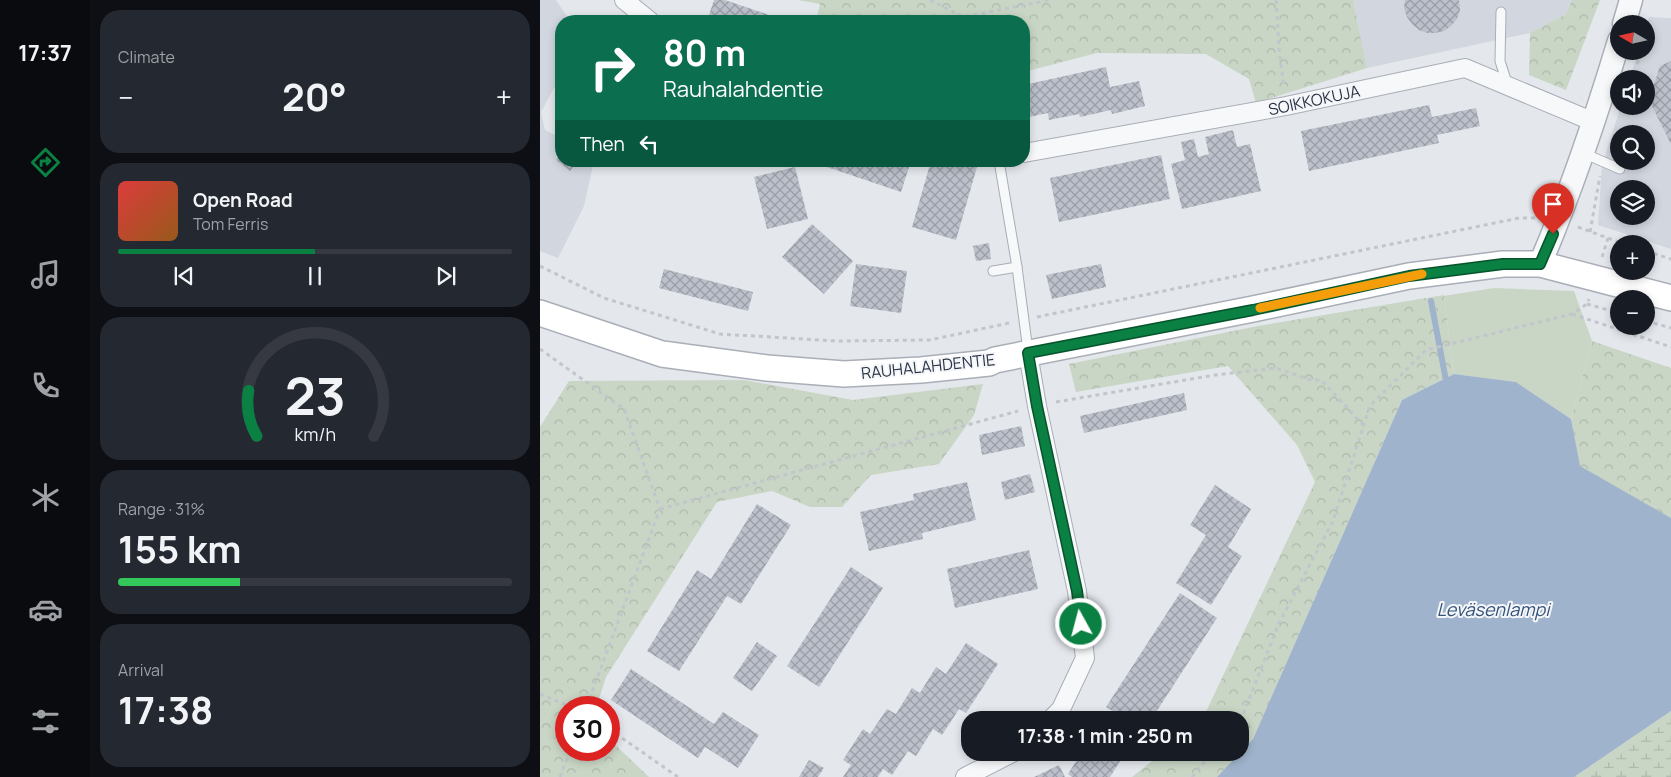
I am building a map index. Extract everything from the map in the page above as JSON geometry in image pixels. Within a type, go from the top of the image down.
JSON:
[{"type":"main road","name":"RAUHALAHDENTIE","points":[[540,313],[662,354],[767,368],[854,374],[989,363],[1028,353],[1253,310],[1409,276],[1503,264],[1540,264],[1671,298]]},
{"type":"street","points":[[624,0],[643,15]]},
{"type":"street","points":[[1627,15],[1631,0]]},
{"type":"street","points":[[1540,264],[1559,220],[1594,122],[1613,60]]},
{"type":"street","name":"SOIKKOKUJA","points":[[1030,152],[1286,106],[1465,68],[1594,122]]},
{"type":"street","points":[[1028,353],[1037,406],[1077,591],[1085,658],[1059,711]]},
{"type":"street","points":[[965,777],[996,761]]},
{"type":"lane","points":[[1501,12],[1500,61],[1508,86]]},
{"type":"lane","points":[[1583,153],[1610,165]]},
{"type":"lane","points":[[1000,167],[1017,266],[1028,353]]},
{"type":"lane","points":[[993,271],[1017,266]]},
{"type":"path","points":[[930,0],[961,15]]},
{"type":"path","points":[[968,15],[1050,0]]},
{"type":"path","points":[[1276,0],[1279,48],[1286,106]]},
{"type":"path","points":[[540,266],[604,298],[720,334],[837,341],[930,340],[1519,218],[1559,220],[1610,239]]},
{"type":"path","points":[[1655,254],[1671,260]]},
{"type":"path","points":[[1244,711],[1279,623],[1333,520],[1370,406],[1426,350],[1572,314],[1587,304],[1610,310]]},
{"type":"path","points":[[1572,314],[1671,347]]},
{"type":"path","points":[[1655,324],[1671,328]]},
{"type":"path","points":[[540,350],[624,409],[660,509],[590,696]]},
{"type":"path","points":[[540,694],[555,700]]},
{"type":"path","points":[[620,737],[678,777]]},
{"type":"path","points":[[560,777],[566,761]]},
{"type":"path","points":[[1192,777],[1205,761]]},
{"type":"shaded area","points":[[540,0],[556,0],[566,15],[555,15],[555,86],[541,112],[545,130],[555,135],[555,167],[593,167],[584,206],[558,258],[540,251]]},
{"type":"shaded area","points":[[1353,0],[1572,0],[1566,14],[1530,33],[1367,68]]},
{"type":"shaded area","points":[[1655,17],[1671,18],[1671,249],[1655,244],[1655,235],[1628,235],[1598,225],[1602,165],[1610,140],[1610,170],[1655,170],[1655,125],[1615,125],[1618,115],[1655,115],[1655,70],[1633,70],[1635,60],[1655,60]]},
{"type":"green space","points":[[798,0],[1353,0],[1367,68],[1256,103],[1249,79],[1206,54],[1097,53],[1030,70],[1030,15],[817,15],[820,4]]},
{"type":"green space","points":[[1572,0],[1600,0],[1566,90],[1529,75],[1530,33],[1566,14]]},
{"type":"green space","points":[[1494,288],[1574,291],[1592,341],[1571,419],[1516,382],[1454,374],[1444,296]]},
{"type":"green space","points":[[1444,295],[1454,374],[1402,400],[1253,739],[1249,743],[1249,711],[1206,711],[1315,482],[1297,445],[1228,366],[1076,392],[1069,364],[1258,326]]},
{"type":"green space","points":[[1592,341],[1671,368],[1671,518],[1579,466],[1571,419]]},
{"type":"green space","points":[[744,380],[853,400],[983,384],[974,415],[939,464],[871,475],[842,507],[810,507],[772,491],[717,502],[606,677],[600,696],[555,696],[555,761],[620,761],[620,749],[649,777],[540,777],[540,427],[569,381]]},
{"type":"green space","points":[[1671,711],[1671,777],[1574,777]]},
{"type":"green space","points":[[1152,761],[1232,761],[1217,777],[1132,777]]},
{"type":"water","name":"Leväsenlampi","points":[[1454,374],[1516,382],[1571,419],[1580,466],[1671,518],[1671,711],[1574,777],[1217,777],[1232,761],[1249,761],[1249,743],[1253,739],[1402,400]]},
{"type":"building","points":[[714,0],[725,0],[769,15],[709,15]]},
{"type":"building","points":[[1405,0],[1459,0],[1460,10],[1457,19],[1444,31],[1427,33],[1419,30],[1407,17],[1404,8]]},
{"type":"building","points":[[1671,61],[1671,144],[1655,112],[1655,81],[1660,66]]},
{"type":"building","points":[[1106,67],[1110,87],[1139,81],[1145,106],[1112,114],[1111,110],[1080,117],[1079,114],[1049,120],[1048,113],[1030,117],[1030,84]]},
{"type":"building","points":[[1429,105],[1432,117],[1476,108],[1480,126],[1437,135],[1439,143],[1309,171],[1301,131]]},
{"type":"building","points":[[1233,130],[1237,147],[1250,144],[1261,191],[1182,209],[1171,164],[1185,160],[1181,142],[1194,139],[1198,157],[1209,154],[1205,137]]},
{"type":"building","points":[[1161,155],[1170,199],[1059,222],[1050,178]]},
{"type":"building","points":[[565,167],[573,167],[570,171]]},
{"type":"building","points":[[795,167],[808,219],[767,229],[754,177]]},
{"type":"building","points":[[827,167],[909,167],[901,192]]},
{"type":"building","points":[[929,167],[977,167],[956,240],[912,227]]},
{"type":"building","points":[[812,224],[853,261],[824,294],[782,257]]},
{"type":"building","points":[[989,243],[991,259],[976,261],[973,246]]},
{"type":"building","points":[[856,264],[907,271],[901,313],[850,306]]},
{"type":"building","points":[[1101,264],[1106,287],[1052,299],[1046,275]]},
{"type":"building","points":[[664,269],[753,292],[748,311],[659,288]]},
{"type":"building","points":[[1184,393],[1187,410],[1084,433],[1080,416]]},
{"type":"building","points":[[1021,426],[1025,446],[982,455],[979,435]]},
{"type":"building","points":[[1030,474],[1035,492],[1005,500],[1001,482]]},
{"type":"building","points":[[967,482],[976,520],[922,533],[923,539],[869,551],[860,512],[914,500],[913,494]]},
{"type":"building","points":[[1215,485],[1251,509],[1228,547],[1242,556],[1211,605],[1176,583],[1206,535],[1190,525]]},
{"type":"building","points":[[757,504],[791,525],[741,604],[727,596],[679,671],[647,651],[697,570],[711,579]]},
{"type":"building","points":[[1029,550],[1038,589],[955,608],[947,569]]},
{"type":"building","points":[[851,567],[883,588],[819,687],[787,666]]},
{"type":"building","points":[[1180,593],[1217,618],[1157,711],[1112,711],[1106,707]]},
{"type":"building","points":[[757,642],[777,656],[752,691],[733,678]]},
{"type":"building","points":[[966,643],[998,664],[967,711],[959,709],[942,735],[933,729],[916,756],[908,751],[892,775],[883,769],[878,777],[843,777],[851,765],[843,760],[863,729],[870,734],[887,709],[896,714],[912,688],[920,693],[936,667],[946,674]]},
{"type":"building","points":[[631,669],[714,724],[723,712],[759,735],[738,768],[705,747],[698,758],[620,706],[620,696],[614,696]]},
{"type":"building","points":[[809,760],[824,768],[818,777],[799,777]]},
{"type":"building","points":[[1076,761],[1120,761],[1110,777],[1072,777],[1068,774]]},
{"type":"building","points":[[1059,765],[1065,777],[1034,777]]},
{"type":"waterway","points":[[1431,301],[1447,386]]},
{"type":"slow traffic","points":[[1260,308],[1422,274]]},
{"type":"route","points":[[1081,624],[1077,591],[1037,406],[1028,353],[1253,310],[1409,276],[1503,264],[1540,264],[1553,234]]}]
